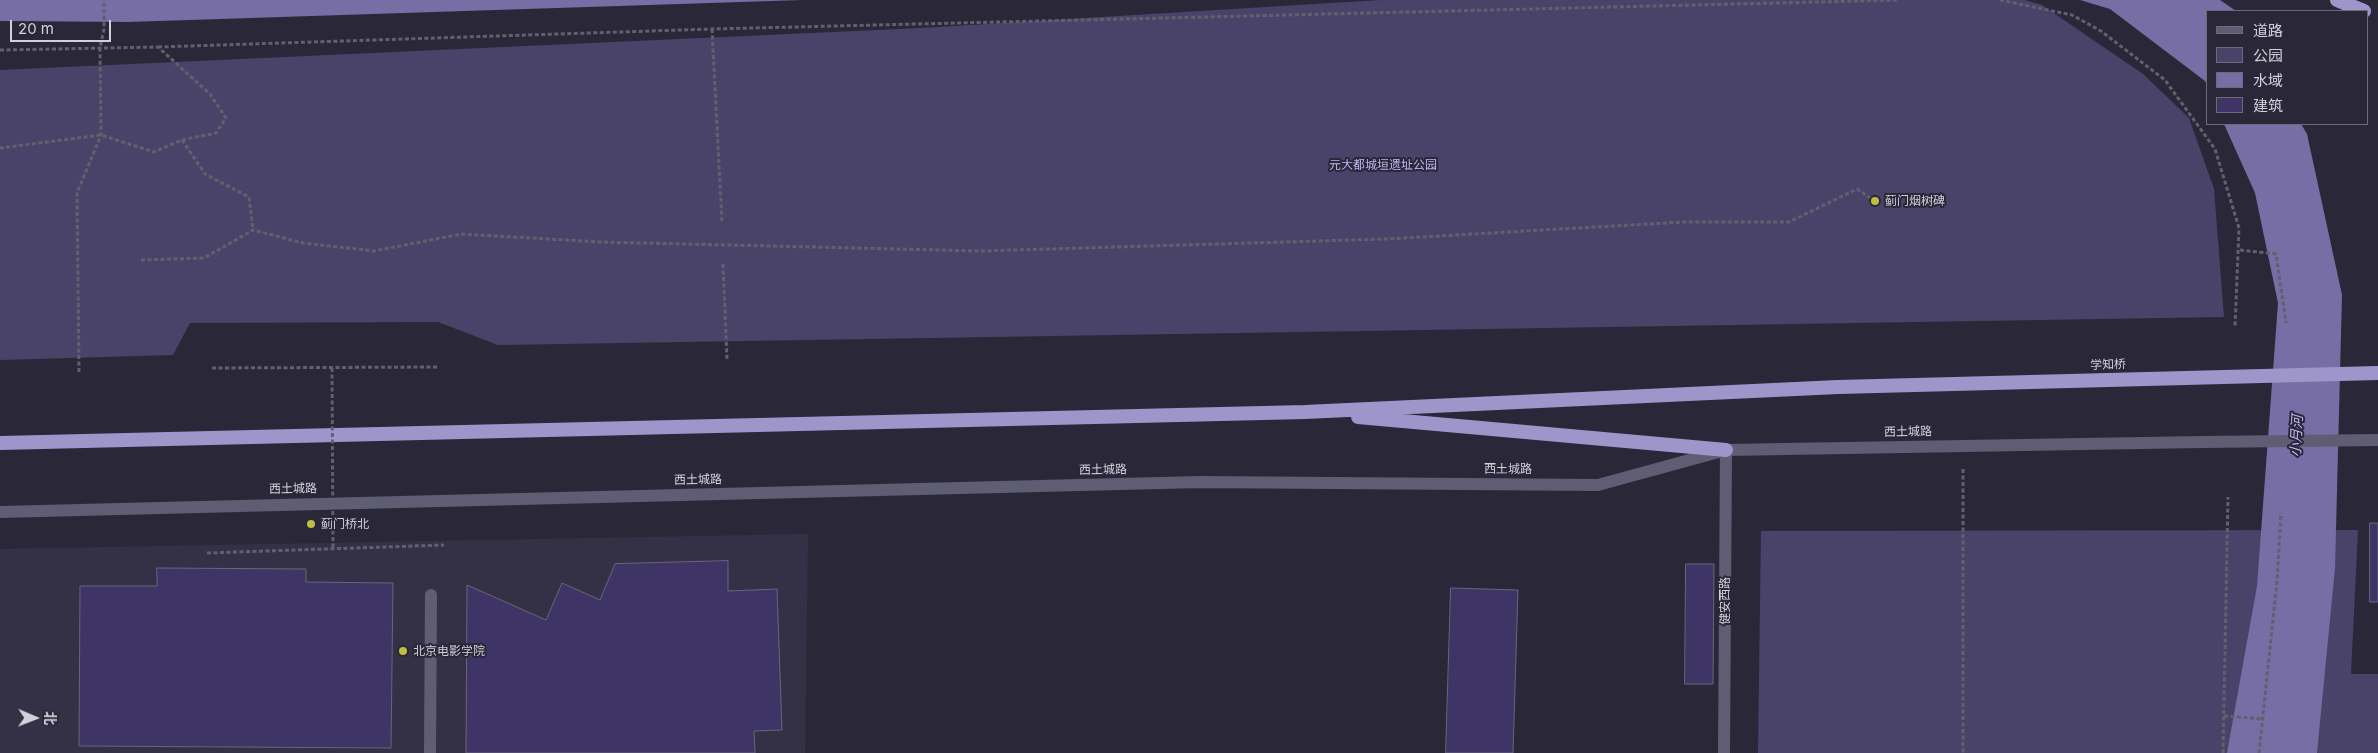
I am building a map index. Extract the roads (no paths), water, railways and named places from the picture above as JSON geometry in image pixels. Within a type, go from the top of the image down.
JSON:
[{"type":"highway","points":[[2337,0],[2361,10]]},
{"type":"highway","name":"学知桥","points":[[1304,412],[1838,387],[2378,373]]},
{"type":"highway","points":[[0,444],[1304,412],[1726,450]]},
{"type":"street","name":"西土城路","points":[[0,512],[1200,482],[1598,485],[1726,450],[2378,440]]},
{"type":"street","name":"健安西路","points":[[1724,753],[1726,450]]},
{"type":"street","points":[[430,753],[431,595]]},
{"type":"water","points":[[0,0],[802,0],[128,22],[0,21]]},
{"type":"water","points":[[2080,0],[2220,0],[2235,10],[2206,10],[2206,83],[2110,9]]},
{"type":"water","name":"小月河","points":[[2224,125],[2302,125],[2307,134],[2342,295],[2335,568],[2317,753],[2227,753],[2257,586],[2278,303],[2255,193]]},
{"type":"place","name":"蓟门烟树碑","points":[[1875,201]]},
{"type":"place","name":"蓟门桥北","points":[[311,524]]},
{"type":"place","name":"北京电影学院","points":[[403,651]]},
{"type":"park label","name":"元大都城垣遗址公园","points":[[1383,165]]}]
